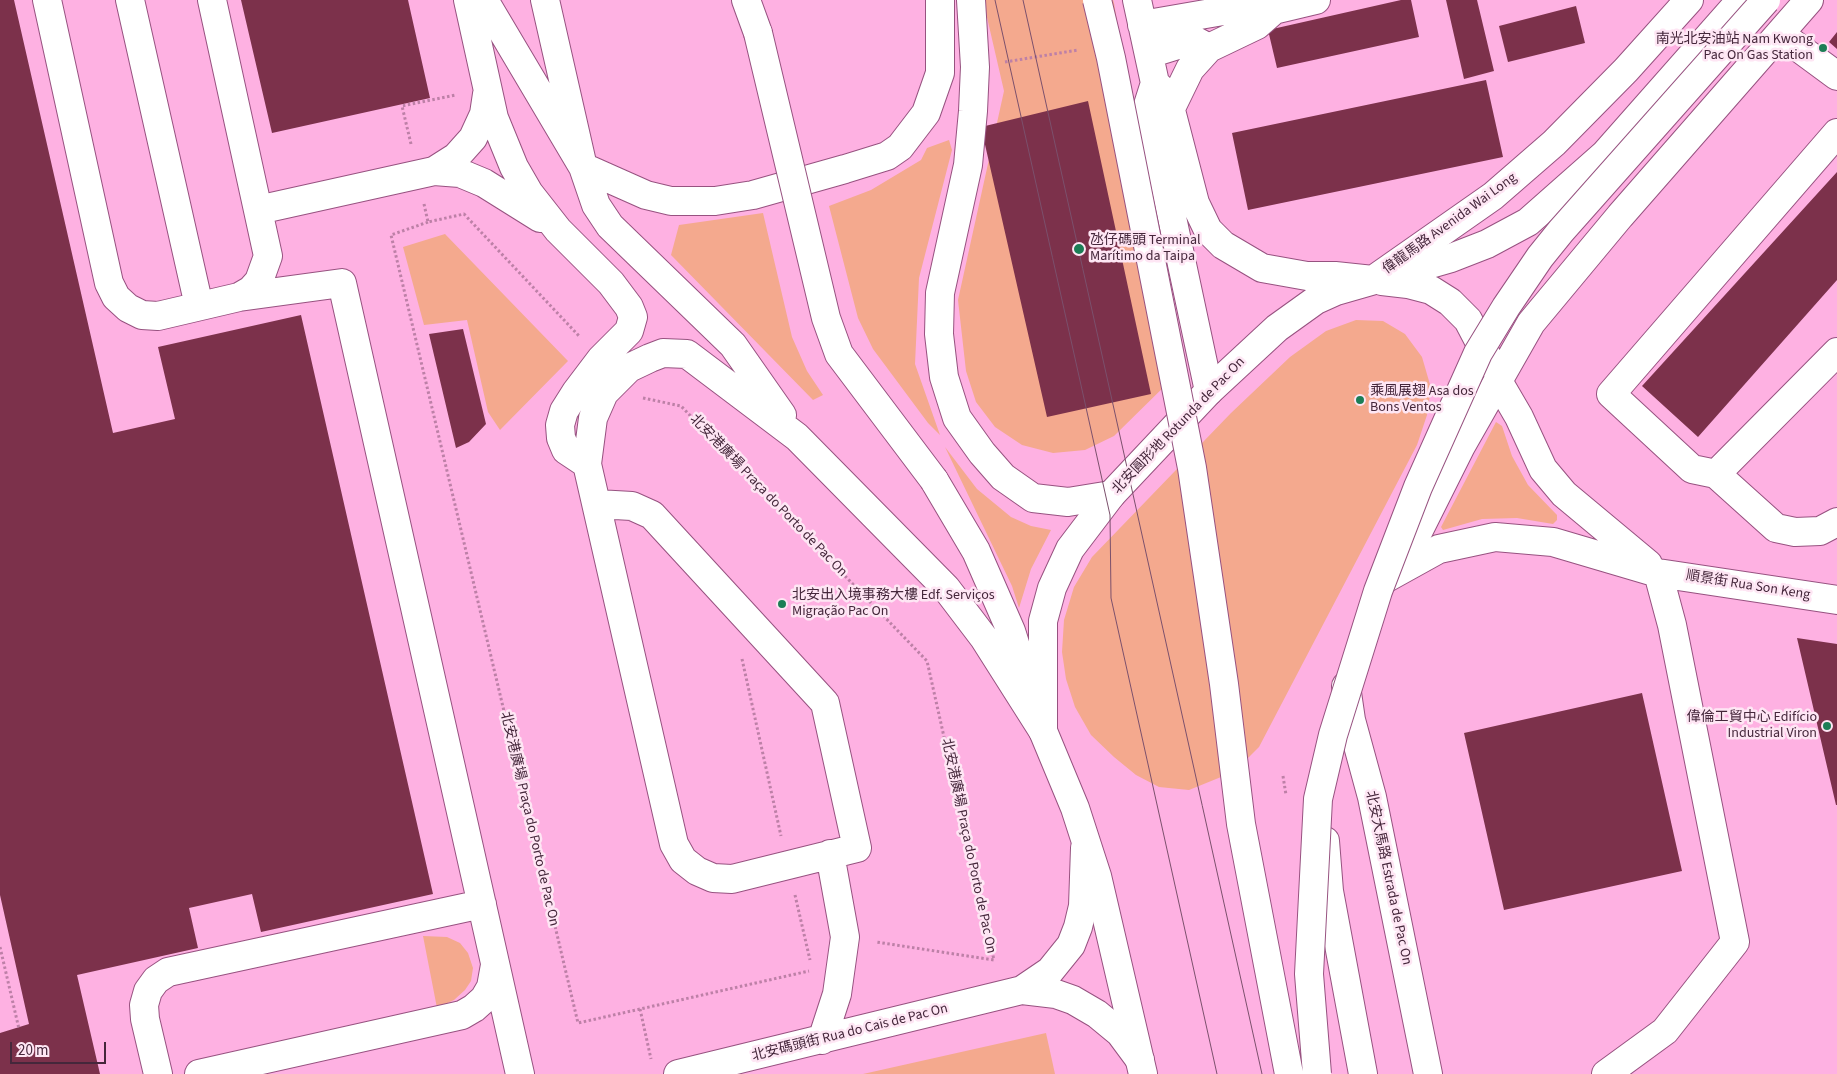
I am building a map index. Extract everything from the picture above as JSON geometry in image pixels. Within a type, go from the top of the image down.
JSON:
[{"type":"main road","points":[[47,0],[109,283],[116,297],[128,308],[142,315],[158,316],[239,297],[342,283],[520,1074]]},
{"type":"main road","points":[[130,0],[199,306]]},
{"type":"main road","points":[[212,0],[268,256],[260,281],[239,297]]},
{"type":"main road","points":[[468,0],[494,118],[514,167],[529,193],[558,230],[611,283],[629,307],[633,317],[629,331],[610,368],[604,392],[597,406],[587,464],[674,844],[683,860],[697,871],[714,878],[732,879],[857,848],[825,703],[652,515],[632,506],[597,504]]},
{"type":"main road","points":[[484,0],[583,167],[646,195],[671,201],[715,201],[753,195],[887,156],[900,147],[926,113],[940,73],[940,0]]},
{"type":"main road","points":[[545,0],[583,167],[596,205],[610,226],[733,345],[797,437]]},
{"type":"main road","points":[[555,45],[553,14],[556,0]]},
{"type":"main road","points":[[746,0],[758,33],[826,318],[839,354],[934,480],[976,551],[1010,631],[1043,731],[1084,838],[1099,886],[1142,1067]]},
{"type":"main road","points":[[758,33],[764,0]]},
{"type":"main road","points":[[971,0],[975,67],[968,165],[940,293],[939,334],[944,377],[957,418],[982,453],[1003,477],[1033,498],[1068,502],[1111,495]]},
{"type":"main road","points":[[1097,0],[1113,68],[1192,468],[1224,684],[1241,824],[1289,1074]]},
{"type":"main road","points":[[1208,391],[1148,105],[1155,83],[1139,13],[1252,6],[1274,10],[1316,0]]},
{"type":"main road","name":"偉龍馬路 Avenida Wai Long","points":[[1374,280],[1493,196],[1554,143],[1608,90],[1689,0]]},
{"type":"main road","name":"偉龍馬路 Avenida Wai Long","points":[[1374,280],[1460,255],[1487,244],[1528,222],[1605,154],[1741,0]]},
{"type":"main road","points":[[1317,1074],[1309,974],[1318,799],[1334,735],[1378,591],[1418,487],[1478,353],[1540,257],[1766,0]]},
{"type":"main road","points":[[1383,580],[1418,532],[1461,446],[1531,323],[1620,216],[1809,0]]},
{"type":"main road","points":[[1171,108],[1190,69],[1209,48],[1257,25],[1274,10]]},
{"type":"main road","points":[[1780,34],[1833,65]]},
{"type":"main road","points":[[1149,54],[1194,40],[1209,48]]},
{"type":"main road","points":[[1155,83],[1167,95],[1195,203],[1208,230],[1223,245],[1262,268],[1307,276],[1335,276],[1374,280]]},
{"type":"main road","points":[[426,173],[456,157],[473,138],[484,114],[487,88]]},
{"type":"main road","points":[[1837,132],[1611,394],[1692,469],[1716,474],[1776,528],[1795,532],[1820,531],[1837,522]]},
{"type":"main road","points":[[258,210],[426,173],[460,173],[484,183],[516,201],[558,230]]},
{"type":"main road","points":[[610,226],[611,283]]},
{"type":"main road","name":"北安圓形地 Rotunda de Pac On","points":[[1043,731],[1043,621],[1052,588],[1070,549],[1111,495],[1208,391],[1277,328],[1316,300],[1336,291],[1374,280],[1408,284],[1431,290],[1450,302],[1468,320],[1484,347],[1498,381]]},
{"type":"main road","points":[[1716,474],[1837,352]]},
{"type":"main road","points":[[610,368],[630,368],[663,353],[687,354],[797,437],[946,588],[984,638],[1043,731]]},
{"type":"main road","points":[[1498,381],[1519,417],[1543,469],[1564,494],[1658,573],[1672,626],[1735,942],[1665,1031],[1606,1074]]},
{"type":"main road","name":"順景街 Rua Son Keng","points":[[1383,580],[1439,549],[1495,537],[1554,542],[1658,573],[1837,600]]},
{"type":"main road","name":"北安大馬路 Estrada de Pac On","points":[[1363,1074],[1344,980],[1325,852],[1326,757],[1334,715],[1360,631],[1383,580]]},
{"type":"main road","name":"北安大馬路 Estrada de Pac On","points":[[1345,682],[1351,720],[1372,797],[1428,1074]]},
{"type":"main road","name":"北安碼頭街 Rua do Cais de Pac On","points":[[678,1074],[779,1051],[1022,990],[1050,971],[1062,959],[1078,927],[1085,882],[1084,838]]},
{"type":"main road","points":[[822,1040],[837,994],[845,937],[830,854]]},
{"type":"main road","points":[[158,1074],[145,1019],[144,1005],[148,991],[156,980],[168,972],[482,904]]},
{"type":"main road","points":[[199,1074],[462,1015],[484,999],[491,987],[495,961]]},
{"type":"main road","name":"北安碼頭街 Rua do Cais de Pac On","points":[[1022,990],[1056,994],[1073,1000],[1097,1014],[1120,1033],[1142,1067]]},
{"type":"main road","points":[[748,1074],[748,1071],[779,1051]]},
{"type":"path","points":[[975,67],[1079,50]]},
{"type":"path","points":[[428,222],[426,173],[402,106],[487,88]]},
{"type":"path","name":"北安港廣場 Praça do Porto de Pac On","points":[[740,652],[788,865],[803,931],[812,970],[578,1023],[391,235],[428,222],[464,214],[638,397],[681,406],[927,661],[994,960],[803,931]]},
{"type":"path","points":[[0,947],[19,1029]]},
{"type":"path","points":[[640,1009],[652,1065]]},
{"type":"shaded area","points":[[983,0],[1113,0],[1114,3],[1175,376],[1114,436],[1085,450],[1053,453],[1022,445],[995,427],[976,402],[966,371],[958,300],[1004,91]]},
{"type":"shaded area","points":[[949,140],[952,150],[919,278],[915,364],[940,435],[928,423],[873,349],[858,318],[829,206],[871,190],[921,160],[927,148]]},
{"type":"shaded area","points":[[763,213],[792,337],[807,371],[823,395],[813,400],[671,255],[679,225]]},
{"type":"shaded area","points":[[445,234],[568,361],[500,430],[488,412],[467,320],[424,325],[403,247]]},
{"type":"shaded area","points":[[1356,320],[1383,321],[1405,334],[1422,357],[1431,388],[1427,415],[1417,445],[1259,747],[1238,768],[1189,790],[1159,787],[1136,775],[1114,757],[1091,735],[1075,707],[1066,679],[1062,652],[1064,620],[1074,587],[1092,557],[1231,413],[1290,357],[1326,331]]},
{"type":"shaded area","points":[[1496,422],[1502,426],[1512,456],[1528,485],[1557,515],[1557,520],[1553,524],[1517,518],[1482,519],[1443,530],[1441,527]]},
{"type":"shaded area","points":[[945,447],[977,489],[1011,517],[1031,526],[1051,530],[1031,569],[1019,608],[1012,586]]},
{"type":"shaded area","points":[[423,936],[447,937],[460,943],[468,953],[473,968],[471,981],[465,990],[454,1000],[437,1008]]},
{"type":"shaded area","points":[[1046,1033],[1055,1074],[863,1074]]},
{"type":"building","points":[[0,0],[14,0],[113,433],[175,419],[158,347],[301,315],[433,894],[261,932],[252,894],[189,908],[198,948],[77,975],[100,1074],[0,1074],[0,1033],[29,1024],[0,895]]},
{"type":"building","points":[[241,0],[408,0],[430,98],[272,133]]},
{"type":"building","points":[[1401,0],[1411,0],[1419,37],[1277,68],[1268,30]]},
{"type":"building","points":[[1446,0],[1477,0],[1494,71],[1464,79]]},
{"type":"building","points":[[1576,6],[1585,43],[1508,62],[1499,26]]},
{"type":"building","points":[[1837,32],[1837,49],[1829,42]]},
{"type":"building","points":[[1486,80],[1503,157],[1248,210],[1232,133]]},
{"type":"building","points":[[1088,101],[1151,394],[1047,417],[981,127]]},
{"type":"building","points":[[1837,172],[1837,280],[1698,437],[1642,386]]},
{"type":"building","points":[[463,329],[486,424],[469,442],[456,448],[429,334]]},
{"type":"building","name":"偉倫工貿中心 Edifício Industrial Viron","points":[[1797,638],[1837,644],[1837,805],[1836,805]]},
{"type":"building","points":[[1642,693],[1682,871],[1504,910],[1464,733]]},
{"type":"tram line","points":[[995,0],[1110,515],[1111,598],[1217,1074]]},
{"type":"tram line","points":[[1023,0],[1262,1074]]},
{"type":"place","name":"南光北安油站 Nam Kwong Pac On Gas Station","points":[[1823,48]]},
{"type":"place","name":"氹仔碼頭 Terminal Marítimo da Taipa","points":[[1079,249]]},
{"type":"place","name":"乘風展翅 Asa dos Bons Ventos","points":[[1360,400]]},
{"type":"place","name":"北安出入境事務大樓 Edf. Serviços Migração Pac On","points":[[782,604]]},
{"type":"place","name":"偉倫工貿中心 Edifício Industrial Viron","points":[[1827,726]]}]
